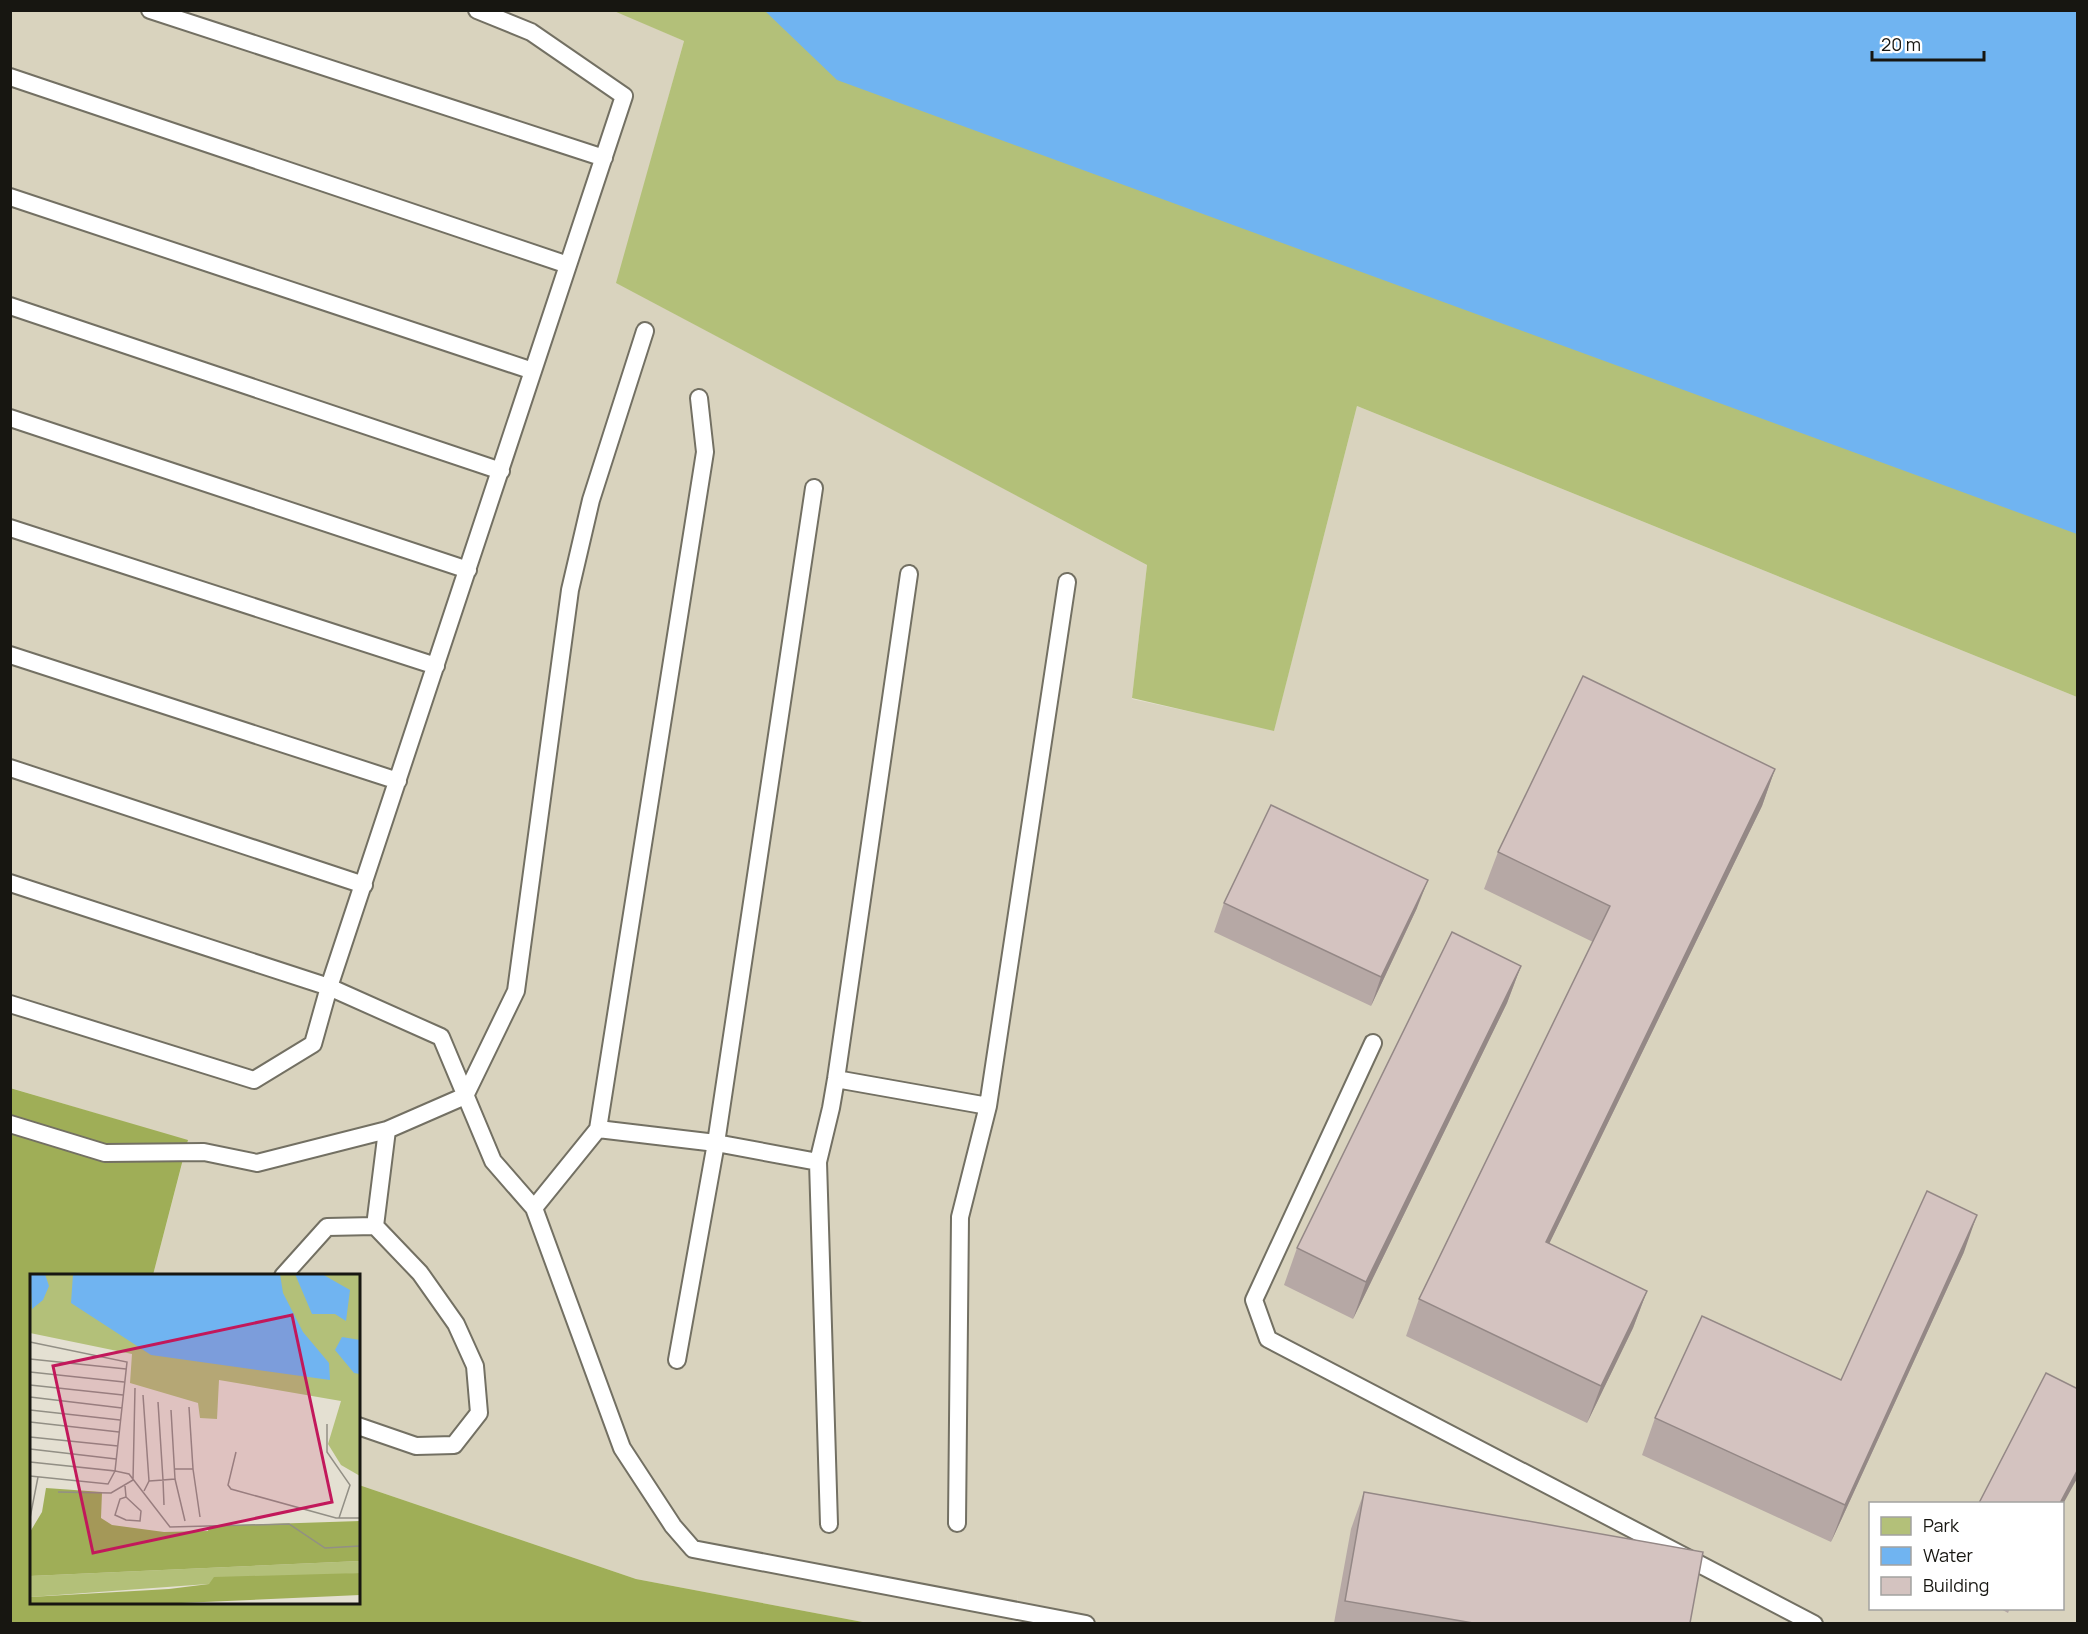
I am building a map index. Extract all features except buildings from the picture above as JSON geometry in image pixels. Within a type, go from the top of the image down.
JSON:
[{"type":"lane","points":[[150,10],[604,158]]},
{"type":"lane","points":[[10,1004],[254,1080],[313,1044],[329,987],[624,96],[531,32],[477,10]]},
{"type":"lane","points":[[10,77],[568,265]]},
{"type":"lane","points":[[10,197],[533,371]]},
{"type":"lane","points":[[10,306],[501,471]]},
{"type":"lane","points":[[10,1124],[105,1154],[204,1152],[257,1163],[387,1130],[465,1096],[516,991],[570,590],[591,500],[645,331]]},
{"type":"lane","points":[[534,1208],[598,1129],[705,452],[699,398]]},
{"type":"lane","points":[[10,418],[468,570]]},
{"type":"lane","points":[[677,1360],[716,1143],[814,488]]},
{"type":"lane","points":[[10,528],[436,666]]},
{"type":"lane","points":[[829,1524],[818,1162],[836,1079],[909,574]]},
{"type":"lane","points":[[957,1523],[960,1217],[988,1106],[1067,582]]},
{"type":"lane","points":[[10,655],[398,781]]},
{"type":"lane","points":[[10,768],[364,885]]},
{"type":"lane","points":[[10,883],[329,987],[441,1037],[494,1161],[534,1208],[622,1448],[673,1526],[693,1549],[1086,1623]]},
{"type":"lane","points":[[1373,1043],[1254,1300],[1268,1339],[1814,1623]]},
{"type":"lane","points":[[836,1079],[988,1106]]},
{"type":"lane","points":[[598,1129],[716,1143],[818,1162]]},
{"type":"lane","points":[[375,1226],[387,1130]]},
{"type":"lane","points":[[284,1274],[327,1227],[375,1226],[420,1273],[456,1324],[475,1366],[479,1413],[454,1445],[416,1446],[360,1427]]},
{"type":"shaded area","points":[[614,10],[684,41],[617,283],[1147,565],[1132,699],[1274,730],[1357,406],[2077,697],[2077,1623],[1086,1624],[1016,1610],[1018,1595],[1012,1623],[868,1623],[636,1579],[360,1485],[360,1274],[153,1274],[188,1141],[11,1088],[10,11]]},
{"type":"green space","points":[[614,11],[2077,11],[2077,697],[1357,406],[1274,731],[1132,698],[1147,565],[616,283],[684,41]]},
{"type":"green space","points":[[10,1088],[188,1140],[153,1274],[30,1274],[30,1604],[360,1604],[360,1485],[636,1579],[868,1623],[11,1623]]},
{"type":"water","points":[[765,11],[2077,11],[2077,534],[837,80]]}]
